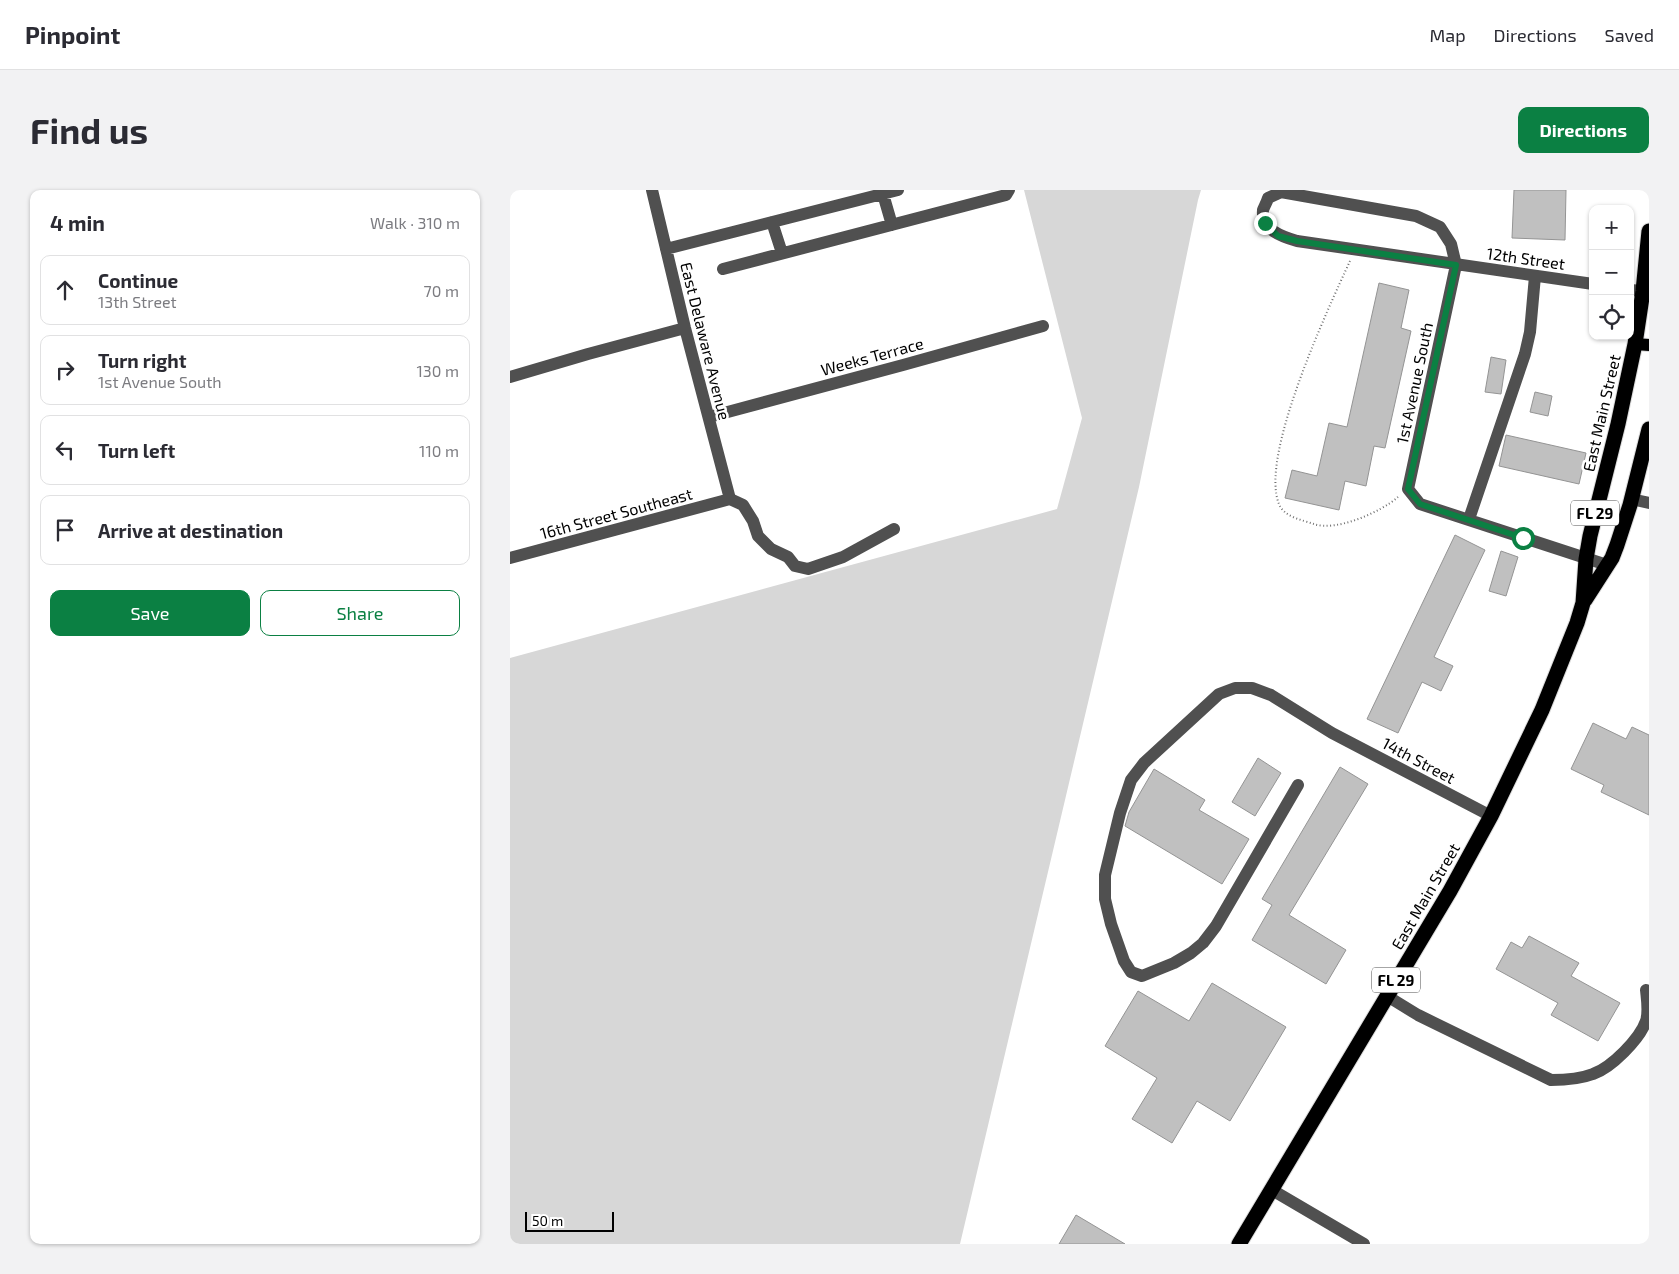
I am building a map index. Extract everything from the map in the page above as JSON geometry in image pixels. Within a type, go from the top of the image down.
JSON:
[{"type":"highway","name":"East Main Street","points":[[1239,1244],[1450,890],[1491,816],[1542,710],[1577,624],[1583,603],[1586,559],[1597,504],[1618,424],[1642,345],[1637,290],[1649,231]]},
{"type":"highway","name":"East Main Street","points":[[1583,603],[1607,566],[1617,545],[1631,499],[1644,469],[1648,435]]},
{"type":"street","name":"East Delaware Avenue","points":[[652,190],[685,328],[730,499]]},
{"type":"street","points":[[666,249],[898,190]]},
{"type":"street","points":[[724,269],[1006,195],[1009,190]]},
{"type":"street","name":"12th Street","points":[[1456,265],[1451,244],[1440,227],[1416,216],[1281,192],[1268,198],[1263,210],[1265,223],[1278,236],[1297,241],[1456,265],[1589,283]]},
{"type":"street","points":[[883,194],[892,225]]},
{"type":"street","points":[[772,222],[782,253]]},
{"type":"street","name":"1st Avenue South","points":[[1408,489],[1456,265]]},
{"type":"street","points":[[1469,519],[1525,354],[1530,332],[1535,276]]},
{"type":"street","name":"Weeks Terrace","points":[[709,416],[1043,326]]},
{"type":"street","points":[[510,377],[685,328]]},
{"type":"street","points":[[1408,489],[1420,504],[1607,566]]},
{"type":"street","points":[[730,499],[742,505],[753,521],[758,536],[771,549],[788,558],[795,566],[808,569],[843,557],[894,529]]},
{"type":"street","name":"16th Street Southeast","points":[[510,558],[730,499]]},
{"type":"street","points":[[1631,499],[1649,503]]},
{"type":"street","name":"14th Street","points":[[1298,785],[1216,926],[1203,943],[1192,953],[1174,964],[1142,976],[1131,972],[1124,961],[1105,899],[1104,875],[1120,813],[1131,780],[1144,763],[1219,694],[1235,688],[1252,688],[1271,694],[1332,733],[1491,816]]},
{"type":"street","points":[[1387,996],[1418,1015],[1551,1080],[1564,1080],[1593,1074],[1634,1044],[1647,1020],[1648,1003],[1646,990]]},
{"type":"street","points":[[1272,1190],[1364,1244]]},
{"type":"path","points":[[1355,250],[1322,322],[1300,380],[1284,432],[1275,472],[1275,490],[1280,506],[1288,514],[1318,525],[1348,523],[1366,516],[1390,504],[1408,489]]},
{"type":"shaded area","points":[[1024,190],[1201,190],[1139,487],[960,1244],[510,1244],[510,658],[1057,509],[1082,418]]},
{"type":"building","points":[[1514,190],[1566,190],[1565,240],[1512,238]]},
{"type":"building","points":[[1379,283],[1409,290],[1401,328],[1411,331],[1385,448],[1374,446],[1366,486],[1345,481],[1339,510],[1285,498],[1292,470],[1317,476],[1329,423],[1347,427]]},
{"type":"building","points":[[1491,357],[1506,360],[1501,394],[1485,392]]},
{"type":"building","points":[[1535,392],[1552,396],[1548,416],[1530,412]]},
{"type":"building","points":[[1506,435],[1586,453],[1579,484],[1499,466]]},
{"type":"building","points":[[1455,535],[1485,550],[1434,657],[1453,666],[1441,691],[1422,682],[1398,733],[1367,719]]},
{"type":"building","points":[[1501,551],[1518,557],[1506,596],[1489,591]]},
{"type":"building","points":[[1593,723],[1626,739],[1632,727],[1649,735],[1649,815],[1601,792],[1604,785],[1571,769]]},
{"type":"building","points":[[1258,758],[1281,773],[1255,816],[1232,802]]},
{"type":"building","points":[[1340,767],[1368,784],[1289,915],[1346,950],[1326,984],[1252,940],[1272,905],[1262,899]]},
{"type":"building","points":[[1154,769],[1205,800],[1199,810],[1249,839],[1222,884],[1125,826],[1129,812]]},
{"type":"building","points":[[1529,936],[1579,963],[1571,976],[1620,1003],[1598,1041],[1551,1015],[1558,1003],[1496,969],[1511,942],[1522,948]]},
{"type":"building","points":[[1212,983],[1286,1027],[1230,1121],[1197,1101],[1172,1143],[1132,1119],[1157,1078],[1105,1046],[1138,991],[1189,1021]]},
{"type":"building","points":[[1076,1215],[1125,1244],[1059,1244]]},
{"type":"route","points":[[1265,223],[1278,236],[1297,241],[1456,265],[1408,489],[1420,504],[1523,538]]}]
